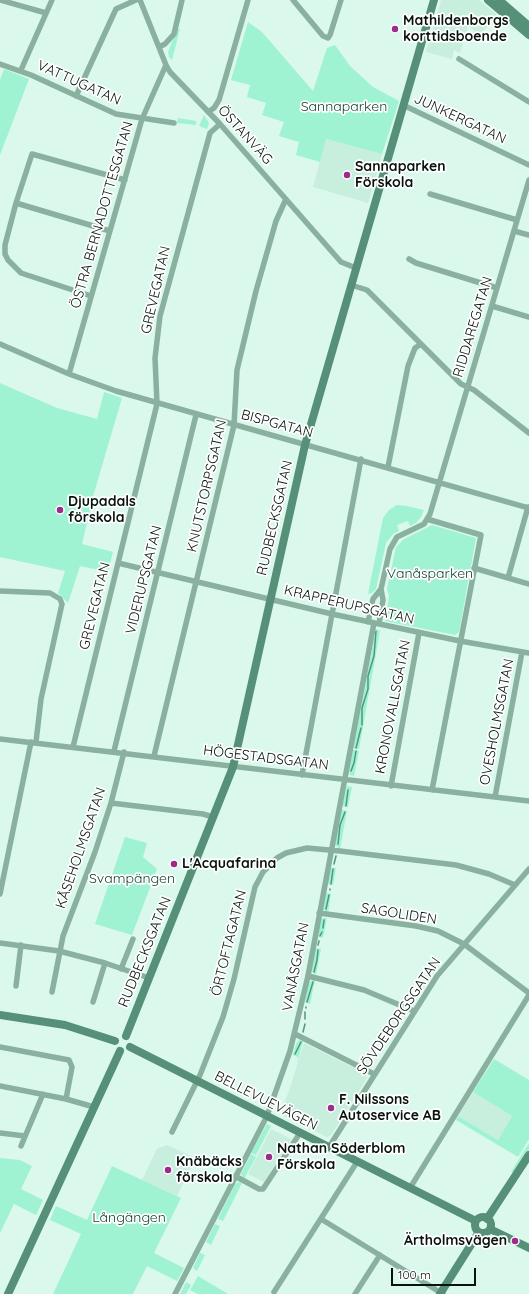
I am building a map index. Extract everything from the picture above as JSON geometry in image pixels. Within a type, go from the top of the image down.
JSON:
[{"type":"street","points":[[0,0],[46,13]]},
{"type":"street","points":[[21,70],[52,0]]},
{"type":"street","points":[[76,96],[116,9],[136,0]]},
{"type":"street","name":"ÖSTANVÄG","points":[[140,0],[166,65],[341,262],[356,268]]},
{"type":"street","points":[[159,46],[165,44],[174,34],[182,0]]},
{"type":"street","points":[[208,112],[214,108],[219,100],[248,0]]},
{"type":"street","points":[[293,0],[324,36],[328,38],[330,36],[341,0]]},
{"type":"street","name":"RUDBECKSGATAN","points":[[126,1036],[233,767],[305,445],[434,0]]},
{"type":"street","points":[[488,0],[529,35]]},
{"type":"street","points":[[499,0],[529,26]]},
{"type":"street","points":[[459,59],[529,102]]},
{"type":"street","name":"VATTUGATAN","points":[[0,64],[21,70],[116,114],[174,123]]},
{"type":"street","name":"ÖSTRA BERNADOTTESGATAN","points":[[69,374],[142,119],[166,65]]},
{"type":"street","name":"JUNKERGATAN","points":[[403,105],[529,164]]},
{"type":"street","name":"GREVEGATAN","points":[[73,747],[157,404],[155,358],[160,316],[210,133],[220,124]]},
{"type":"street","points":[[91,296],[21,273],[8,260],[5,254],[5,245],[16,204],[32,154],[125,180]]},
{"type":"street","name":"RIDDAREGATAN","points":[[440,482],[529,180]]},
{"type":"street","points":[[430,194],[517,220]]},
{"type":"street","name":"KNUTSTORPSGATAN","points":[[154,756],[234,425],[237,370],[272,235],[286,199]]},
{"type":"street","points":[[16,204],[110,231]]},
{"type":"street","points":[[514,231],[529,235]]},
{"type":"street","points":[[409,259],[416,263],[497,288]]},
{"type":"street","points":[[352,285],[367,290],[461,384],[474,390],[529,433]]},
{"type":"street","points":[[492,306],[529,317]]},
{"type":"street","name":"BISPGATAN","points":[[0,344],[69,374],[157,404],[361,459],[529,508]]},
{"type":"street","points":[[388,467],[408,366],[415,348],[421,344]]},
{"type":"street","name":"VIDERUPSGATAN","points":[[114,751],[196,415]]},
{"type":"street","points":[[302,775],[361,459]]},
{"type":"street","points":[[373,623],[383,600],[381,589],[388,555],[393,542],[397,537],[418,528],[427,519],[440,482]]},
{"type":"street","points":[[508,578],[529,508]]},
{"type":"street","points":[[427,519],[481,535],[432,790]]},
{"type":"street","name":"KRAPPERUPSGATAN","points":[[118,563],[373,623],[460,641],[529,653]]},
{"type":"street","points":[[474,568],[529,584]]},
{"type":"street","points":[[373,623],[372,599],[381,589]]},
{"type":"street","points":[[0,591],[50,593],[60,599],[62,604],[0,894]]},
{"type":"street","name":"VANÅSGATAN","points":[[175,1294],[267,1116],[279,1087],[295,1034],[308,976],[373,623]]},
{"type":"street","name":"KRONOVALLSGATAN","points":[[391,786],[419,633]]},
{"type":"street","name":"OVESHOLMSGATAN","points":[[495,797],[522,652]]},
{"type":"street","name":"HÖGESTADSGATAN","points":[[0,739],[124,752],[233,767],[529,801]]},
{"type":"street","name":"KÅSEHOLMSGATAN","points":[[52,992],[63,936],[93,858],[111,803],[124,752]]},
{"type":"street","points":[[111,803],[203,814],[213,817]]},
{"type":"street","name":"ÖRTOFTAGATAN","points":[[172,1132],[197,1081],[223,1017],[234,979],[252,896],[258,879],[269,865],[286,853],[306,848],[331,850],[456,865],[489,874],[515,885]]},
{"type":"street","name":"SÖVDEBORGSGATAN","points":[[329,1147],[437,976],[529,869]]},
{"type":"street","name":"SAGOLIDEN","points":[[319,913],[416,926],[438,931],[464,944],[529,994]]},
{"type":"street","points":[[121,969],[132,939]]},
{"type":"street","points":[[0,943],[60,951],[105,963],[149,978]]},
{"type":"street","points":[[16,986],[21,945]]},
{"type":"street","points":[[93,1002],[105,963]]},
{"type":"street","points":[[308,976],[364,990],[414,1011]]},
{"type":"street","points":[[410,1188],[529,994]]},
{"type":"street","points":[[0,1014],[66,1025],[116,1041]]},
{"type":"street","points":[[295,1034],[374,1074]]},
{"type":"street","points":[[120,1036],[126,1036],[130,1040],[130,1047],[127,1050],[120,1051],[116,1048],[116,1041],[120,1036]]},
{"type":"street","points":[[0,1047],[69,1060],[72,1067],[66,1099]]},
{"type":"street","name":"BELLEVUEVÄGEN","points":[[130,1047],[476,1222]]},
{"type":"street","points":[[8,1294],[120,1051]]},
{"type":"street","points":[[0,1086],[66,1099],[94,1107]]},
{"type":"street","points":[[21,1146],[43,1094]]},
{"type":"street","points":[[0,1133],[24,1136]]},
{"type":"street","points":[[235,1176],[259,1189],[263,1189],[300,1133]]},
{"type":"street","points":[[487,1219],[529,1155]]},
{"type":"street","points":[[274,1292],[357,1162]]},
{"type":"street","points":[[482,1218],[487,1219],[491,1223],[490,1229],[485,1233],[479,1232],[475,1226],[476,1222],[482,1218]]},
{"type":"street","points":[[322,1219],[441,1294],[479,1232]]},
{"type":"street","points":[[490,1229],[529,1248]]},
{"type":"street","points":[[355,1294],[380,1255]]},
{"type":"shaded area","points":[[441,0],[479,0],[497,15],[480,35],[468,26],[460,53],[454,50],[452,59],[426,52]]},
{"type":"shaded area","name":"Sannaparken Förskola","points":[[326,139],[382,154],[368,203],[313,187]]},
{"type":"shaded area","points":[[304,1043],[366,1074],[367,1078],[331,1135],[327,1137],[282,1115],[281,1111]]},
{"type":"shaded area","points":[[473,1092],[512,1116],[498,1140],[458,1116]]},
{"type":"shaded area","name":"Nathan Söderblom Förskola","points":[[271,1129],[291,1139],[264,1182],[248,1174]]},
{"type":"shaded area","name":"Knäbäcks förskola","points":[[167,1145],[193,1157],[194,1161],[177,1196],[142,1180],[157,1149]]},
{"type":"green space","name":"Sannaparken","points":[[248,22],[262,32],[313,91],[327,48],[335,45],[350,66],[373,87],[399,101],[382,154],[326,139],[320,162],[296,155],[299,142],[279,136],[284,122],[262,115],[266,103],[247,97],[250,85],[231,80]]},
{"type":"green space","points":[[177,29],[180,29],[172,60],[169,57],[168,52]]},
{"type":"green space","points":[[4,69],[29,79],[0,155],[0,80]]},
{"type":"green space","points":[[204,115],[209,123],[207,129],[199,126]]},
{"type":"green space","points":[[178,118],[196,121],[196,125],[177,123]]},
{"type":"green space","points":[[0,383],[57,408],[97,419],[104,392],[122,398],[94,493],[82,544],[113,552],[108,572],[80,566],[68,603],[58,593],[65,571],[0,557]]},
{"type":"green space","points":[[397,505],[424,510],[416,523],[410,526],[408,521],[397,525],[399,531],[393,534],[386,543],[376,589],[372,593],[368,594],[383,518],[389,510]]},
{"type":"green space","name":"Vanåsparken","points":[[432,525],[476,538],[459,632],[455,635],[385,621],[389,596],[387,589],[396,547],[404,539]]},
{"type":"green space","points":[[377,629],[380,631],[359,749],[353,748],[375,634]]},
{"type":"green space","points":[[353,750],[359,751],[354,776],[350,775],[349,771]]},
{"type":"green space","points":[[347,786],[352,787],[348,807],[342,806]]},
{"type":"green space","points":[[341,810],[347,811],[340,849],[335,845]]},
{"type":"green space","name":"Svampängen","points":[[125,837],[147,843],[143,857],[157,869],[132,935],[95,924]]},
{"type":"green space","points":[[330,868],[336,868],[333,885],[327,884]]},
{"type":"green space","points":[[326,893],[331,894],[328,913],[323,909]]},
{"type":"green space","points":[[327,918],[323,938],[317,936],[320,920]]},
{"type":"green space","points":[[315,948],[321,949],[316,975],[311,971]]},
{"type":"green space","points":[[312,980],[315,980],[310,1004],[305,1002],[308,984]]},
{"type":"green space","points":[[299,1040],[303,1041],[297,1064],[298,1057],[293,1055],[296,1044]]},
{"type":"green space","points":[[494,1059],[529,1080],[529,1139],[518,1157],[456,1120],[458,1116],[498,1140],[512,1116],[473,1092]]},
{"type":"green space","points":[[267,1124],[271,1126],[256,1155],[251,1153]]},
{"type":"green space","points":[[529,1143],[529,1149],[514,1173],[511,1172]]},
{"type":"green space","points":[[251,1154],[256,1157],[244,1179],[241,1174]]},
{"type":"green space","points":[[0,1158],[20,1160],[32,1166],[21,1189],[43,1200],[36,1215],[14,1204],[0,1233]]},
{"type":"green space","name":"Långängen","points":[[112,1166],[181,1198],[154,1253],[184,1268],[177,1281],[147,1266],[133,1294],[53,1294],[81,1234],[50,1220],[56,1206],[87,1220]]},
{"type":"green space","points":[[239,1182],[242,1183],[223,1221],[218,1219],[235,1184]]},
{"type":"green space","points":[[215,1224],[220,1226],[211,1245],[206,1242]]},
{"type":"green space","points":[[200,1253],[205,1255],[197,1271],[193,1268]]},
{"type":"green space","points":[[198,1276],[228,1294],[198,1294],[190,1290]]},
{"type":"green space","points":[[186,1282],[191,1285],[186,1294],[180,1294]]},
{"type":"waterway","points":[[362,725],[362,708],[368,689],[368,676],[374,656],[376,631]]},
{"type":"waterway","points":[[356,748],[361,728]]},
{"type":"waterway","points":[[351,771],[356,751]]},
{"type":"waterway","points":[[346,806],[348,790]]},
{"type":"waterway","points":[[338,844],[340,825],[345,812]]},
{"type":"waterway","points":[[334,864],[336,856]]},
{"type":"waterway","points":[[331,884],[333,869]]},
{"type":"waterway","points":[[326,909],[329,895]]},
{"type":"waterway","points":[[323,928],[324,920]]},
{"type":"waterway","points":[[320,936],[322,932]]},
{"type":"waterway","points":[[318,945],[319,941]]},
{"type":"waterway","points":[[314,972],[318,950]]},
{"type":"waterway","points":[[307,1002],[313,982]]},
{"type":"waterway","points":[[305,1012],[305,1019]]},
{"type":"waterway","points":[[303,1032],[305,1024]]},
{"type":"waterway","points":[[295,1054],[301,1042]]},
{"type":"place","name":"Mathildenborgs korttidsboende","points":[[395,29]]},
{"type":"place","name":"Sannaparken Förskola","points":[[347,175]]},
{"type":"place","name":"Djupadals förskola","points":[[60,510]]},
{"type":"place","name":"L'Acquafarina","points":[[174,864]]},
{"type":"place","name":"F. Nilssons Autoservice AB","points":[[331,1108]]},
{"type":"place","name":"Nathan Söderblom Förskola","points":[[269,1157]]},
{"type":"place","name":"Knäbäcks förskola","points":[[168,1170]]},
{"type":"place","name":"Ärtholmsvägen","points":[[515,1241]]}]
